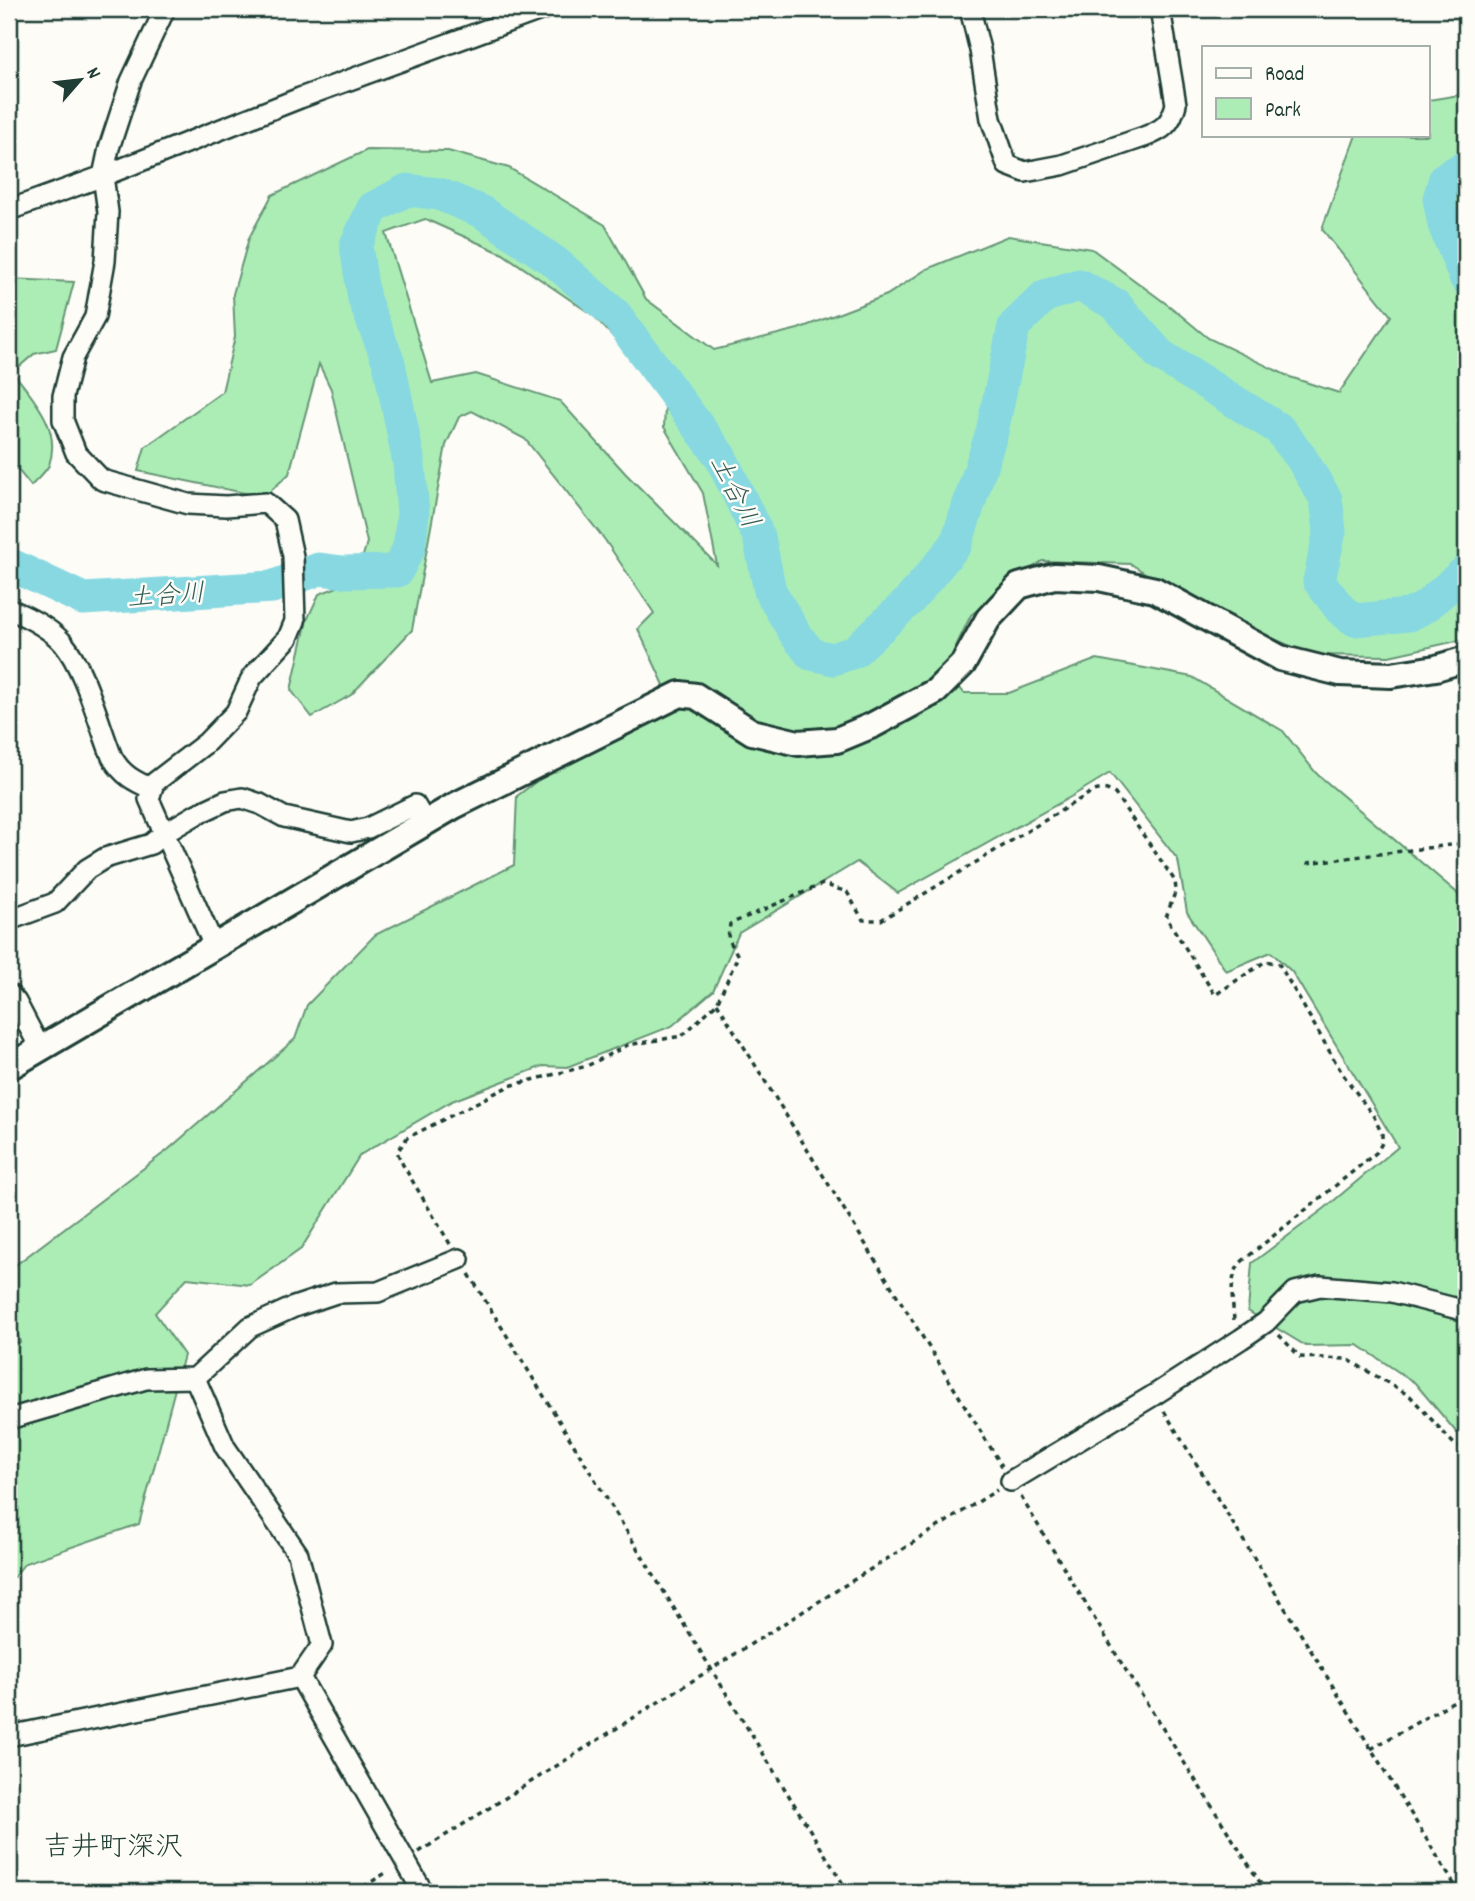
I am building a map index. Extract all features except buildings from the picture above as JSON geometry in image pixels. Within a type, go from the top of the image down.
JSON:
[{"type":"street","points":[[165,9],[131,80],[109,148],[103,176],[108,212],[105,261],[95,317],[74,358],[63,396],[64,420],[76,453],[102,480],[188,504],[226,506],[266,503],[285,520],[293,556],[295,621],[288,638],[252,677],[236,712],[206,743],[154,783],[149,799],[214,946]]},
{"type":"street","points":[[9,210],[300,98],[543,9]]},
{"type":"street","points":[[972,10],[991,119],[1003,159],[1007,165],[1025,172],[1062,165],[1157,132],[1172,119],[1176,104],[1160,9]]},
{"type":"street","points":[[9,1067],[425,822],[680,694],[696,696],[752,732],[798,743],[837,740],[873,725],[936,691],[963,664],[988,619],[1019,586],[1054,576],[1099,578],[1155,590],[1280,658],[1340,673],[1391,675],[1436,668],[1466,659]]},
{"type":"street","points":[[9,609],[35,620],[63,643],[78,666],[118,768],[129,779],[152,789]]},
{"type":"street","points":[[9,920],[55,903],[87,869],[105,858],[152,844],[163,834],[225,801],[242,798],[284,817],[351,832],[368,828],[415,805],[425,822]]},
{"type":"street","points":[[9,994],[40,1048]]},
{"type":"street","points":[[9,1419],[146,1379],[195,1378],[250,1327],[336,1293],[378,1292],[460,1259]]},
{"type":"street","points":[[1012,1481],[1241,1339],[1266,1322],[1295,1292],[1320,1286],[1392,1292],[1466,1311]]},
{"type":"street","points":[[9,1737],[300,1677],[322,1645],[298,1554],[225,1447],[195,1378]]},
{"type":"street","points":[[300,1677],[423,1892]]},
{"type":"path","points":[[848,1892],[397,1152],[407,1138],[509,1086],[587,1066],[628,1045],[682,1035],[717,1003],[738,956],[728,938],[730,924],[823,884],[847,892],[863,920],[881,920],[1090,793],[1107,789],[1115,794],[1175,881],[1176,890],[1166,917],[1215,995],[1266,961],[1279,964],[1342,1073],[1374,1117],[1382,1134],[1382,1143],[1377,1152],[1240,1263],[1234,1273],[1232,1286],[1234,1324],[1241,1339]]},
{"type":"path","points":[[1307,863],[1466,843]]},
{"type":"path","points":[[717,1003],[1122,1664],[1266,1892]]},
{"type":"path","points":[[1266,1322],[1300,1357],[1346,1359],[1410,1396],[1454,1444],[1466,1448]]},
{"type":"path","points":[[1154,1395],[1459,1892]]},
{"type":"path","points":[[355,1892],[1012,1481]]},
{"type":"path","points":[[1371,1749],[1466,1694]]},
{"type":"green space","points":[[1466,94],[1466,639],[1389,656],[1312,655],[1198,607],[1131,564],[1042,561],[971,615],[945,669],[964,693],[1009,693],[1097,659],[1192,677],[1283,731],[1316,773],[1456,892],[1466,907],[1466,1430],[1457,1433],[1415,1383],[1358,1345],[1306,1346],[1248,1311],[1252,1263],[1325,1208],[1398,1147],[1292,972],[1271,952],[1226,971],[1187,912],[1178,860],[1110,773],[898,893],[857,862],[739,933],[713,991],[672,1026],[567,1067],[543,1066],[452,1101],[360,1155],[301,1249],[250,1285],[187,1278],[155,1313],[184,1355],[139,1524],[25,1563],[9,1583],[9,1348],[20,1342],[9,1308],[9,1270],[169,1149],[295,1039],[307,1005],[375,935],[514,865],[517,796],[664,685],[638,629],[654,613],[605,540],[525,439],[472,411],[459,417],[446,445],[412,630],[351,695],[312,717],[291,690],[307,620],[319,594],[356,580],[367,542],[331,389],[319,364],[289,474],[264,497],[138,471],[145,447],[222,392],[235,337],[233,294],[249,238],[272,195],[367,150],[448,151],[509,168],[605,225],[646,299],[714,350],[798,329],[887,295],[927,269],[1008,236],[1092,249],[1208,338],[1290,377],[1339,393],[1391,316],[1322,229],[1356,136],[1430,136],[1430,100]],"holes":[[[425,219],[503,254],[594,316],[640,366],[665,407],[664,427],[703,493],[717,565],[626,474],[560,401],[476,374],[432,383],[386,233]]]},
{"type":"green space","points":[[9,279],[74,282],[56,349],[34,354],[13,372],[37,404],[49,426],[52,439],[49,465],[31,486],[9,459]]},
{"type":"waterway","name":"土合川","points":[[1466,166],[1445,178],[1439,199],[1444,225],[1466,279]]},
{"type":"waterway","name":"土合川","points":[[9,564],[83,599],[272,587],[319,569],[343,572],[397,571],[409,548],[413,514],[409,463],[389,363],[364,299],[356,245],[373,208],[407,190],[439,194],[482,212],[555,262],[616,315],[720,456],[759,537],[770,591],[796,635],[811,654],[833,659],[854,652],[909,601],[956,544],[992,432],[1014,326],[1045,296],[1079,285],[1115,304],[1160,355],[1279,429],[1300,456],[1326,499],[1330,531],[1319,581],[1341,610],[1355,620],[1409,615],[1425,607],[1466,571]]},
{"type":"district","name":"吉井町深沢","points":[[113,1845]]}]
